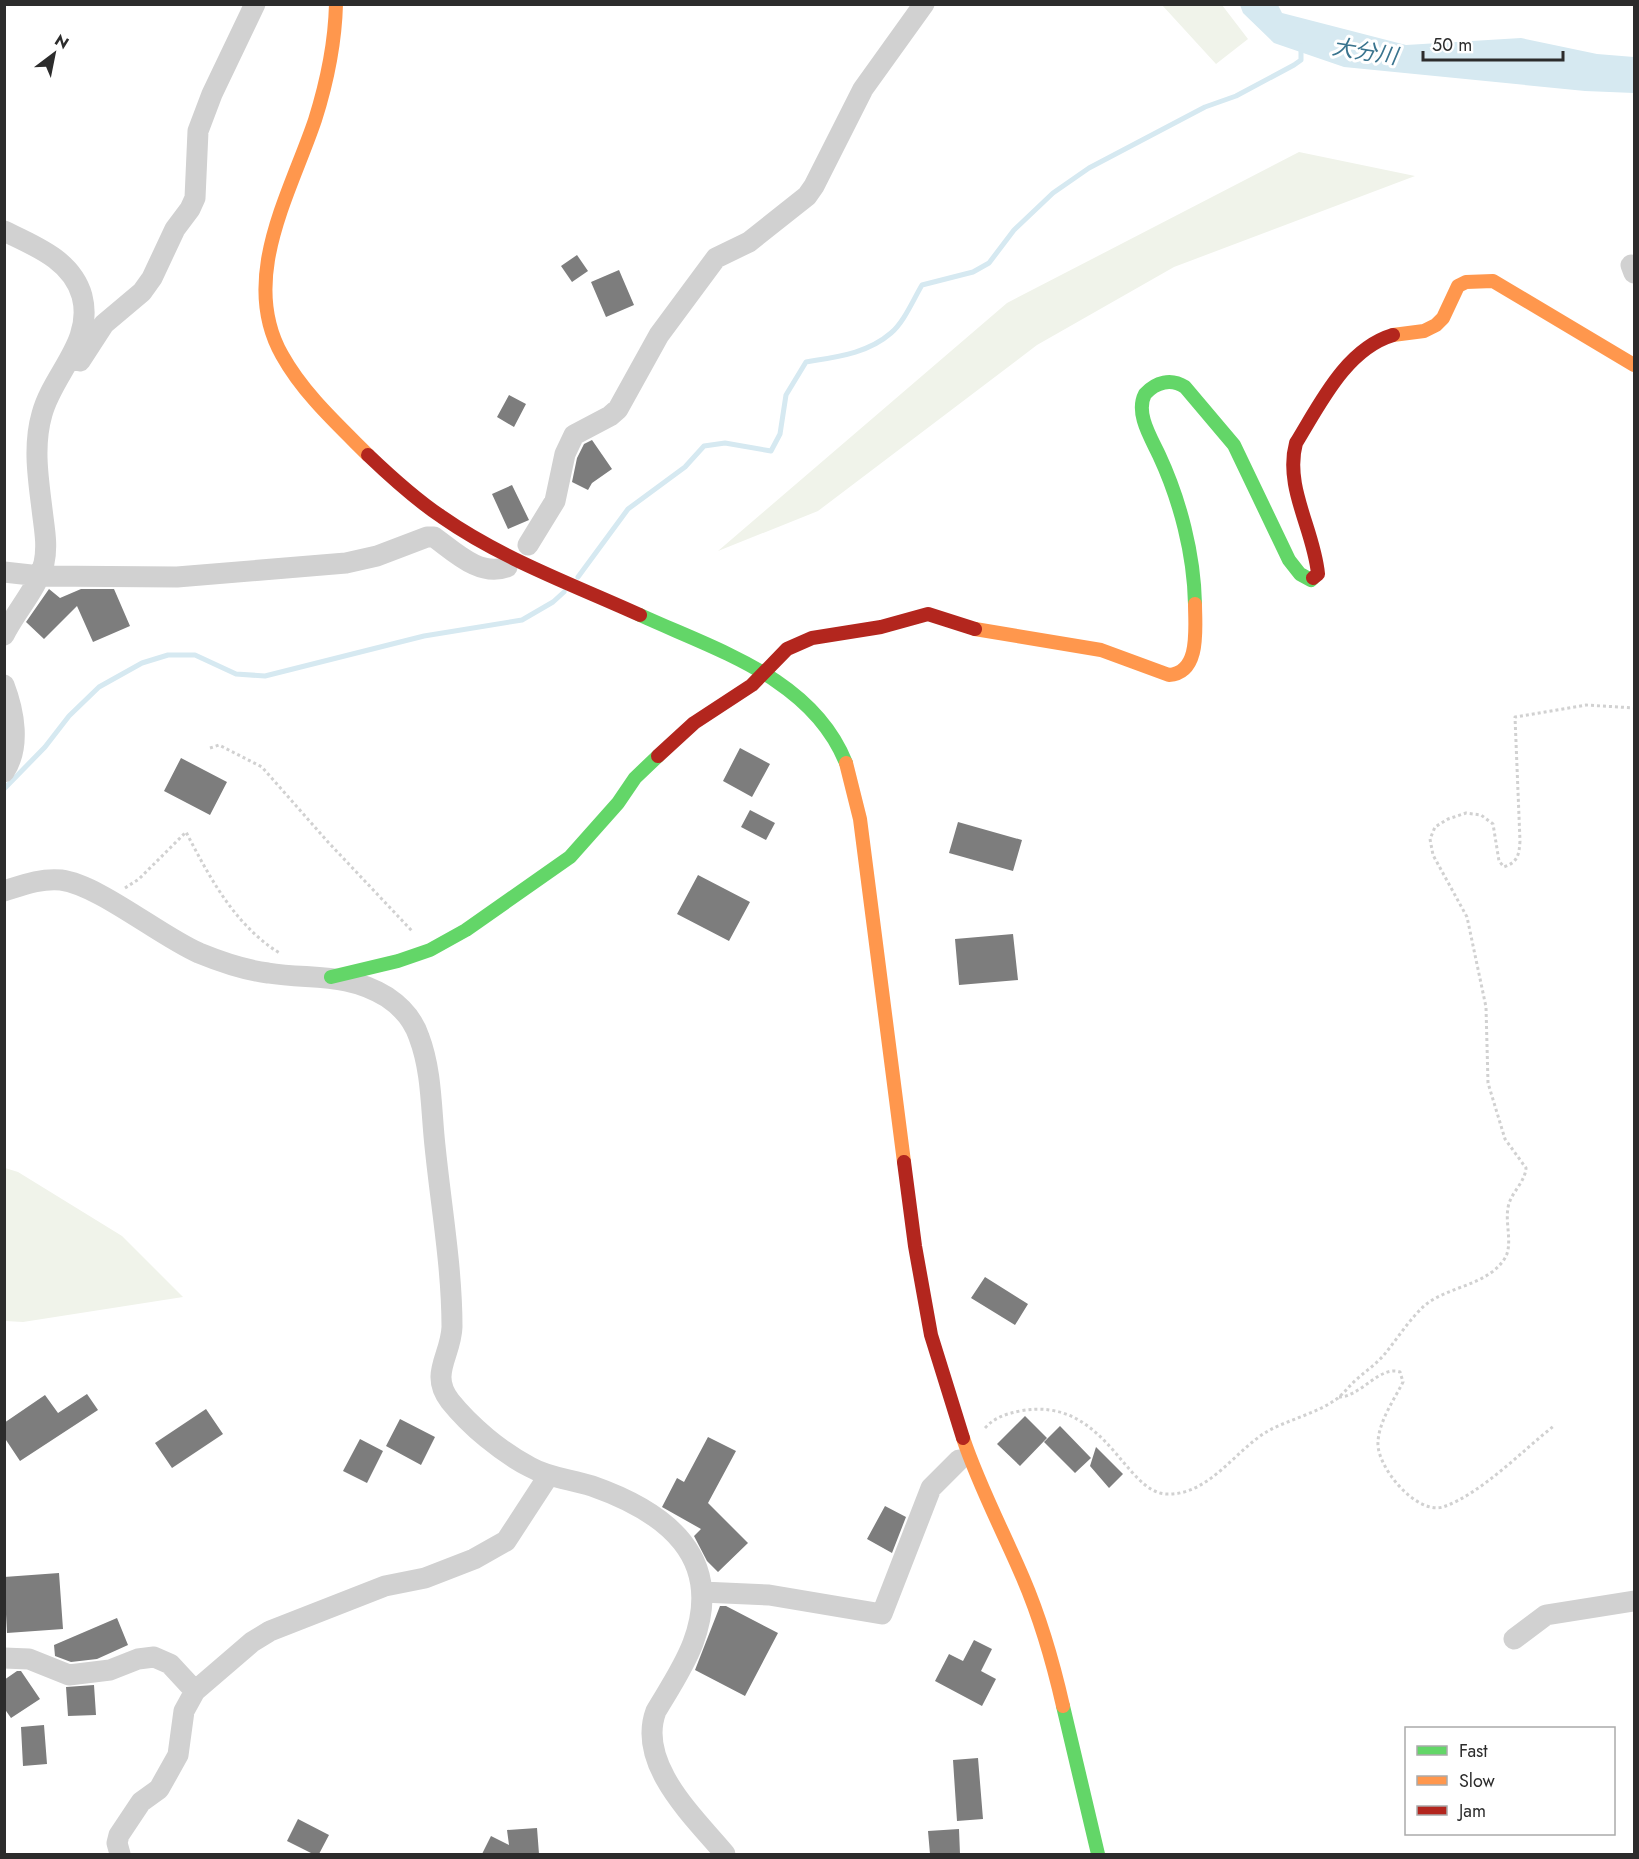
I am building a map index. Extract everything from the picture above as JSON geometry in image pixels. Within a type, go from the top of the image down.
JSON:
[{"type":"street","points":[[62,375],[72,371],[104,324],[142,292],[152,278],[175,229],[190,209],[195,198],[198,131],[255,4]]},
{"type":"street","points":[[336,4],[336,44],[330,69],[282,211],[268,260],[264,300],[278,352],[305,390],[405,491],[458,527],[743,663],[797,696],[824,724],[840,750],[852,779],[860,819],[915,1246],[932,1335],[947,1392],[972,1465],[1024,1580],[1049,1647],[1098,1854]]},
{"type":"street","points":[[4,572],[40,576],[177,577],[346,563],[377,556],[427,537],[434,537],[474,565],[494,572],[517,557],[555,501],[565,454],[574,435],[610,416],[618,408],[659,335],[716,258],[749,242],[807,196],[863,89],[924,4]]},
{"type":"street","points":[[4,231],[58,260],[78,284],[84,315],[82,335],[62,375],[49,394],[38,432],[36,452],[46,539],[40,576],[4,635]]},
{"type":"street","points":[[331,977],[430,950],[504,905],[570,857],[647,766],[694,723],[763,675],[787,649],[812,638],[881,627],[928,614],[972,628],[1101,650],[1169,675],[1178,675],[1185,670],[1193,653],[1196,627],[1188,549],[1168,475],[1143,413],[1142,400],[1147,390],[1159,384],[1170,382],[1184,385],[1234,446],[1266,517],[1295,571],[1303,579],[1311,580],[1318,574],[1318,565],[1306,515],[1291,473],[1291,454],[1296,443],[1341,373],[1366,350],[1387,337],[1417,333],[1435,326],[1441,320],[1452,292],[1463,283],[1476,278],[1493,281],[1635,364]]},
{"type":"street","points":[[4,685],[15,726],[11,754],[4,772]]},
{"type":"street","points":[[4,891],[33,881],[61,880],[101,897],[167,937],[208,957],[268,973],[331,977],[355,982],[389,999],[408,1015],[420,1038],[428,1068],[452,1328],[440,1372],[443,1391],[452,1403],[501,1448],[530,1468],[591,1486],[657,1518],[686,1545],[694,1560],[702,1592],[702,1606],[694,1641],[656,1711],[651,1731],[655,1755],[663,1771],[725,1854]]},
{"type":"street","points":[[702,1592],[769,1595],[882,1614],[931,1488],[959,1460]]},
{"type":"street","points":[[120,1854],[117,1843],[119,1835],[141,1802],[159,1789],[178,1755],[184,1711],[195,1691],[252,1642],[270,1631],[385,1586],[424,1578],[474,1559],[506,1540],[549,1475]]},
{"type":"street","points":[[1514,1638],[1546,1615],[1635,1601]]},
{"type":"street","points":[[4,1658],[29,1659],[69,1675],[110,1670],[138,1659],[154,1657],[170,1664],[195,1691]]},
{"type":"path","points":[[982,1431],[999,1416],[1028,1410],[1059,1412],[1076,1418],[1104,1438],[1144,1484],[1164,1494],[1188,1490],[1220,1472],[1265,1434],[1339,1397],[1382,1357],[1424,1306],[1471,1284],[1502,1261],[1508,1252],[1509,1204],[1526,1171],[1525,1163],[1505,1139],[1488,1083],[1486,1007],[1467,917],[1433,855],[1430,838],[1435,827],[1448,819],[1466,813],[1481,815],[1493,824],[1499,861],[1504,867],[1513,864],[1519,857],[1520,842],[1515,717],[1586,705],[1635,708]]},
{"type":"path","points":[[210,748],[219,745],[262,766],[328,842],[430,950]]},
{"type":"path","points":[[101,897],[139,879],[186,832],[232,910],[255,936],[283,955]]},
{"type":"path","points":[[1339,1397],[1348,1397],[1387,1372],[1395,1370],[1400,1372],[1403,1383],[1380,1429],[1379,1455],[1384,1467],[1413,1500],[1434,1508],[1443,1507],[1480,1486],[1555,1425]]},
{"type":"shaded area","points":[[1162,5],[1222,5],[1248,39],[1216,64]]},
{"type":"shaded area","points":[[1299,152],[1415,176],[1174,267],[1037,345],[818,511],[718,551],[1007,303]]},
{"type":"shaded area","points":[[5,1168],[18,1172],[122,1236],[183,1297],[23,1322],[5,1321]]},
{"type":"water","name":"大分川","points":[[1240,5],[1278,5],[1282,13],[1406,45],[1521,38],[1597,54],[1634,57],[1634,93],[1585,91],[1344,67],[1274,43],[1243,13]]},
{"type":"building","points":[[577,255],[588,271],[572,282],[561,266]]},
{"type":"building","points":[[619,270],[634,305],[606,317],[591,282]]},
{"type":"building","points":[[509,395],[526,404],[514,427],[497,417]]},
{"type":"building","points":[[592,440],[612,469],[592,483],[588,490],[572,482],[577,458],[584,444]]},
{"type":"building","points":[[512,485],[529,520],[508,529],[492,494]]},
{"type":"building","points":[[49,589],[60,598],[81,589],[114,589],[130,626],[93,642],[77,606],[44,639],[26,622]]},
{"type":"building","points":[[740,748],[770,764],[752,797],[723,781]]},
{"type":"building","points":[[181,758],[227,782],[210,815],[164,791]]},
{"type":"building","points":[[750,810],[775,823],[766,840],[741,827]]},
{"type":"building","points":[[958,822],[1022,840],[1013,871],[949,853]]},
{"type":"building","points":[[698,875],[750,902],[729,941],[677,914]]},
{"type":"building","points":[[1013,934],[1018,980],[959,985],[955,939]]},
{"type":"building","points":[[985,1277],[1028,1304],[1015,1325],[971,1298]]},
{"type":"building","points":[[87,1394],[98,1410],[20,1461],[4,1437],[4,1423],[45,1395],[58,1413]]},
{"type":"building","points":[[206,1409],[223,1434],[172,1468],[155,1443]]},
{"type":"building","points":[[1025,1416],[1047,1438],[1020,1466],[997,1444]]},
{"type":"building","points":[[400,1419],[435,1437],[421,1465],[386,1446]]},
{"type":"building","points":[[1060,1426],[1091,1458],[1075,1473],[1044,1442]]},
{"type":"building","points":[[708,1437],[736,1451],[708,1503],[748,1543],[718,1572],[707,1561],[694,1536],[701,1529],[662,1507],[677,1478],[684,1482]]},
{"type":"building","points":[[360,1439],[383,1451],[367,1483],[343,1471]]},
{"type":"building","points":[[1096,1447],[1123,1474],[1109,1488],[1090,1466]]},
{"type":"building","points":[[885,1506],[906,1517],[892,1553],[867,1539]]},
{"type":"building","points":[[59,1573],[63,1629],[7,1633],[4,1577]]},
{"type":"building","points":[[720,1606],[726,1606],[778,1633],[745,1696],[695,1670]]},
{"type":"building","points":[[117,1618],[128,1645],[97,1659],[71,1662],[55,1656],[54,1645]]},
{"type":"building","points":[[974,1640],[992,1649],[981,1671],[996,1679],[982,1706],[935,1681],[949,1654],[963,1661]]},
{"type":"building","points":[[17,1671],[21,1671],[40,1699],[11,1718],[4,1708],[4,1680]]},
{"type":"building","points":[[94,1685],[96,1715],[68,1716],[66,1687]]},
{"type":"building","points":[[44,1725],[47,1764],[23,1766],[21,1727]]},
{"type":"building","points":[[978,1758],[983,1819],[957,1821],[953,1760]]},
{"type":"building","points":[[298,1819],[329,1835],[319,1854],[313,1854],[287,1841]]},
{"type":"building","points":[[537,1828],[539,1854],[482,1854],[491,1836],[509,1845],[507,1830]]},
{"type":"building","points":[[959,1829],[960,1854],[930,1854],[928,1831]]},
{"type":"waterway","points":[[578,577],[628,509],[685,467],[704,446],[725,443],[771,451],[780,434],[786,395],[806,362],[850,354],[882,340],[900,323],[922,285],[973,272],[989,263],[1014,230],[1053,193],[1089,168],[1205,107],[1236,96],[1294,65],[1301,60],[1301,46]]},
{"type":"waterway","points":[[4,789],[45,747],[69,716],[99,687],[142,663],[168,655],[195,655],[236,674],[265,676],[424,636],[522,620],[553,602],[564,592]]},
{"type":"traffic: fast","points":[[1195,604],[1189,547],[1179,509],[1167,472],[1148,433],[1143,417],[1142,401],[1145,394],[1159,384],[1169,382],[1185,387],[1234,445],[1289,560],[1300,574],[1311,580],[1313,578]]},
{"type":"traffic: fast","points":[[640,615],[730,655],[759,670],[786,688],[810,709],[831,734],[846,763]]},
{"type":"traffic: fast","points":[[331,977],[398,961],[430,950],[466,930],[570,857],[618,803],[635,778],[658,756]]},
{"type":"traffic: fast","points":[[1063,1706],[1098,1854]]},
{"type":"traffic: slow","points":[[336,4],[327,77],[315,120],[273,237],[267,267],[266,297],[270,326],[290,369],[321,408],[368,455]]},
{"type":"traffic: slow","points":[[1393,335],[1424,331],[1436,325],[1443,318],[1458,286],[1466,282],[1493,281],[1634,365]]},
{"type":"traffic: slow","points":[[975,629],[1101,650],[1169,675],[1187,666],[1191,658],[1195,636],[1195,604]]},
{"type":"traffic: slow","points":[[846,763],[860,819],[904,1162]]},
{"type":"traffic: slow","points":[[963,1438],[976,1474],[1035,1610],[1051,1657],[1063,1706]]},
{"type":"traffic: jam","points":[[1313,578],[1318,574],[1294,476],[1293,459],[1296,443],[1325,395],[1348,365],[1361,352],[1393,335]]},
{"type":"traffic: jam","points":[[368,455],[394,480],[465,532],[514,559],[640,615]]},
{"type":"traffic: jam","points":[[658,756],[694,723],[752,685],[787,649],[812,638],[881,627],[928,614],[975,629]]},
{"type":"traffic: jam","points":[[904,1162],[915,1246],[931,1335],[963,1438]]}]
